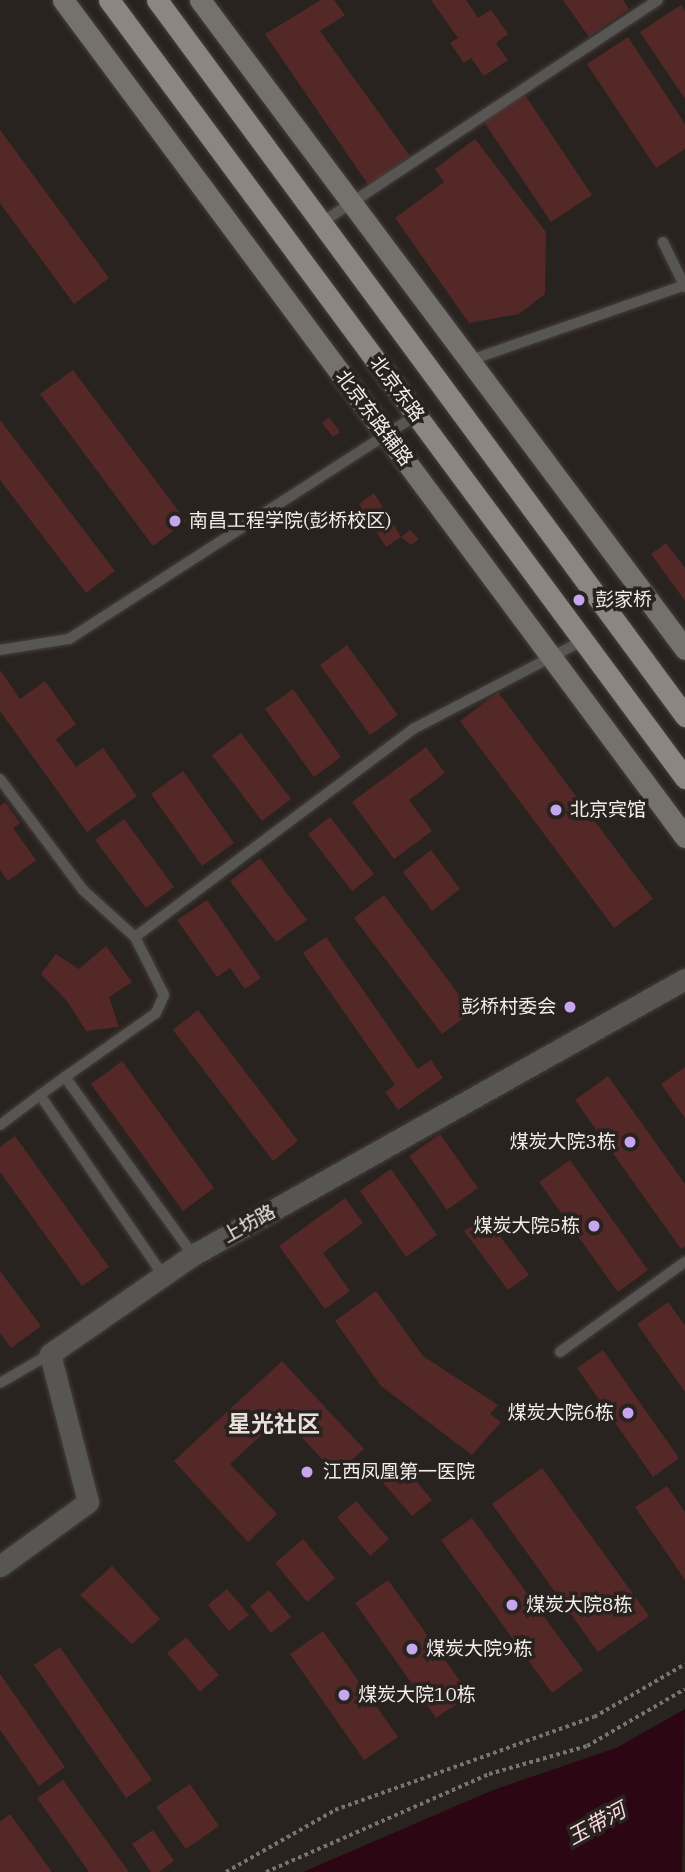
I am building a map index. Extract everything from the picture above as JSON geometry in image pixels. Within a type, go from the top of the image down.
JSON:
[{"type":"main road","name":"北京东路辅路","points":[[63,0],[685,837]]},
{"type":"main road","name":"北京东路","points":[[109,0],[685,778]]},
{"type":"main road","name":"北京东路","points":[[157,0],[685,716]]},
{"type":"main road","points":[[200,0],[685,649]]},
{"type":"street","name":"上坊路","points":[[50,1354],[193,1255],[685,979]]},
{"type":"street","points":[[0,1566],[88,1502],[50,1354]]},
{"type":"lane","points":[[321,223],[657,0]]},
{"type":"lane","points":[[468,361],[685,286],[663,242]]},
{"type":"lane","points":[[0,650],[69,639],[417,415]]},
{"type":"lane","points":[[135,937],[413,729],[584,640]]},
{"type":"lane","points":[[0,779],[83,890],[135,937],[164,995],[163,1005],[0,1125]]},
{"type":"lane","points":[[65,1077],[193,1255]]},
{"type":"lane","points":[[40,1095],[162,1274]]},
{"type":"lane","points":[[559,1352],[685,1262]]},
{"type":"lane","points":[[0,1383],[50,1354]]},
{"type":"path","points":[[226,1872],[335,1810],[594,1717],[685,1664]]},
{"type":"path","points":[[266,1872],[489,1774],[587,1746],[685,1689]]},
{"type":"water","name":"玉带河","points":[[685,1709],[682,1872],[303,1872],[493,1790],[616,1748]]},
{"type":"building","points":[[321,0],[334,0],[345,15],[320,31],[410,156],[369,186],[265,34]]},
{"type":"building","points":[[431,0],[466,0],[478,18],[491,10],[508,34],[496,43],[508,60],[484,76],[471,58],[464,63],[450,43],[458,38]]},
{"type":"building","points":[[563,0],[623,0],[629,9],[589,37]]},
{"type":"building","points":[[681,5],[685,11],[685,99],[640,32]]},
{"type":"building","points":[[628,37],[685,124],[685,149],[656,168],[587,64]]},
{"type":"building","points":[[523,92],[592,195],[551,222],[482,119]]},
{"type":"building","points":[[0,130],[109,278],[74,304],[0,203]]},
{"type":"building","points":[[475,139],[546,232],[545,294],[519,314],[469,323],[395,218],[444,182],[435,169]]},
{"type":"building","points":[[73,370],[186,521],[153,546],[40,394]]},
{"type":"building","points":[[329,417],[340,432],[333,437],[322,423]]},
{"type":"building","points":[[0,420],[115,571],[86,593],[0,480]]},
{"type":"building","points":[[374,493],[401,537],[386,547],[359,504]]},
{"type":"building","points":[[410,530],[419,539],[411,545],[401,537]]},
{"type":"building","points":[[666,543],[685,568],[685,601],[651,554]]},
{"type":"building","points":[[347,645],[398,715],[370,735],[320,665]]},
{"type":"building","points":[[0,670],[20,699],[45,681],[76,724],[56,739],[76,767],[103,748],[137,796],[87,832],[0,711]]},
{"type":"building","points":[[293,689],[341,757],[314,777],[265,709]]},
{"type":"building","name":"北京宾馆","points":[[498,692],[653,899],[614,928],[460,721]]},
{"type":"building","points":[[241,733],[291,799],[262,821],[212,755]]},
{"type":"building","points":[[426,747],[445,773],[409,800],[432,831],[394,859],[352,802]]},
{"type":"building","points":[[183,771],[234,843],[202,866],[151,794]]},
{"type":"building","points":[[5,802],[20,823],[13,828],[36,860],[8,881],[0,870],[0,806]]},
{"type":"building","points":[[330,817],[374,874],[352,891],[308,834]]},
{"type":"building","points":[[124,819],[174,887],[146,908],[95,840]]},
{"type":"building","points":[[431,850],[460,889],[432,911],[403,872]]},
{"type":"building","points":[[260,858],[307,920],[276,942],[230,881]]},
{"type":"building","points":[[384,895],[472,1012],[442,1034],[354,918]]},
{"type":"building","points":[[207,900],[261,978],[245,989],[230,968],[217,977],[177,920]]},
{"type":"building","points":[[326,937],[418,1069],[431,1060],[443,1078],[398,1110],[385,1092],[395,1085],[303,953]]},
{"type":"building","points":[[106,946],[132,982],[109,997],[119,1027],[86,1031],[67,1001],[41,974],[56,954],[79,969]]},
{"type":"building","points":[[198,1010],[298,1141],[273,1161],[173,1030]]},
{"type":"building","points":[[122,1061],[214,1188],[183,1211],[91,1084]]},
{"type":"building","points":[[685,1067],[685,1118],[661,1084]]},
{"type":"building","name":"煤炭大院3栋","points":[[608,1076],[685,1184],[685,1246],[681,1249],[575,1100]]},
{"type":"building","points":[[440,1134],[478,1188],[447,1210],[409,1156]]},
{"type":"building","points":[[15,1136],[109,1267],[82,1286],[0,1172],[0,1147]]},
{"type":"building","name":"煤炭大院5栋","points":[[570,1160],[648,1270],[618,1292],[539,1182]]},
{"type":"building","points":[[391,1169],[437,1235],[406,1257],[360,1191]]},
{"type":"building","points":[[345,1198],[363,1223],[323,1253],[350,1291],[325,1309],[279,1246]]},
{"type":"building","points":[[485,1216],[529,1275],[508,1290],[464,1231]]},
{"type":"building","points":[[0,1271],[41,1326],[11,1348],[0,1333]]},
{"type":"building","points":[[376,1291],[423,1356],[498,1405],[490,1414],[501,1422],[472,1455],[381,1386],[335,1321]]},
{"type":"building","points":[[668,1302],[685,1325],[685,1392],[637,1324]]},
{"type":"building","name":"煤炭大院6栋","points":[[603,1350],[679,1458],[653,1477],[577,1368]]},
{"type":"building","points":[[282,1361],[364,1449],[336,1474],[282,1416],[230,1464],[277,1514],[248,1542],[174,1461]]},
{"type":"building","points":[[399,1461],[432,1500],[412,1516],[379,1478]]},
{"type":"building","points":[[542,1468],[649,1616],[598,1652],[492,1504]]},
{"type":"building","points":[[667,1486],[685,1512],[685,1580],[635,1507]]},
{"type":"building","points":[[356,1501],[389,1539],[370,1556],[337,1517]]},
{"type":"building","name":"煤炭大院8栋","points":[[472,1518],[583,1670],[552,1693],[441,1540]]},
{"type":"building","points":[[303,1539],[335,1578],[307,1602],[275,1563]]},
{"type":"building","points":[[112,1566],[160,1619],[132,1644],[80,1595]]},
{"type":"building","name":"煤炭大院9栋","points":[[388,1580],[470,1695],[436,1718],[355,1603]]},
{"type":"building","points":[[227,1589],[249,1615],[229,1631],[208,1605]]},
{"type":"building","points":[[269,1590],[291,1617],[271,1633],[250,1606]]},
{"type":"building","name":"煤炭大院10栋","points":[[323,1631],[398,1737],[364,1760],[290,1654]]},
{"type":"building","points":[[186,1637],[219,1675],[200,1692],[167,1653]]},
{"type":"building","points":[[60,1647],[152,1780],[126,1798],[34,1665]]},
{"type":"building","points":[[0,1674],[65,1767],[39,1786],[0,1730]]},
{"type":"building","points":[[63,1780],[129,1872],[89,1872],[37,1798]]},
{"type":"building","points":[[190,1784],[219,1826],[186,1849],[156,1807]]},
{"type":"building","points":[[10,1814],[52,1872],[0,1872],[0,1822]]},
{"type":"building","points":[[153,1830],[174,1861],[159,1872],[151,1872],[132,1844]]},
{"type":"place","name":"南昌工程学院(彭桥校区)","points":[[175,521]]},
{"type":"place","name":"彭家桥","points":[[579,600]]},
{"type":"place","name":"北京宾馆","points":[[556,810]]},
{"type":"place","name":"彭桥村委会","points":[[570,1007]]},
{"type":"place","name":"煤炭大院3栋","points":[[630,1142]]},
{"type":"place","name":"煤炭大院5栋","points":[[594,1226]]},
{"type":"place","name":"煤炭大院6栋","points":[[628,1413]]},
{"type":"place","name":"江西凤凰第一医院","points":[[307,1472]]},
{"type":"place","name":"煤炭大院8栋","points":[[512,1605]]},
{"type":"place","name":"煤炭大院9栋","points":[[412,1649]]},
{"type":"place","name":"煤炭大院10栋","points":[[344,1695]]},
{"type":"district","name":"星光社区","points":[[274,1423]]}]
